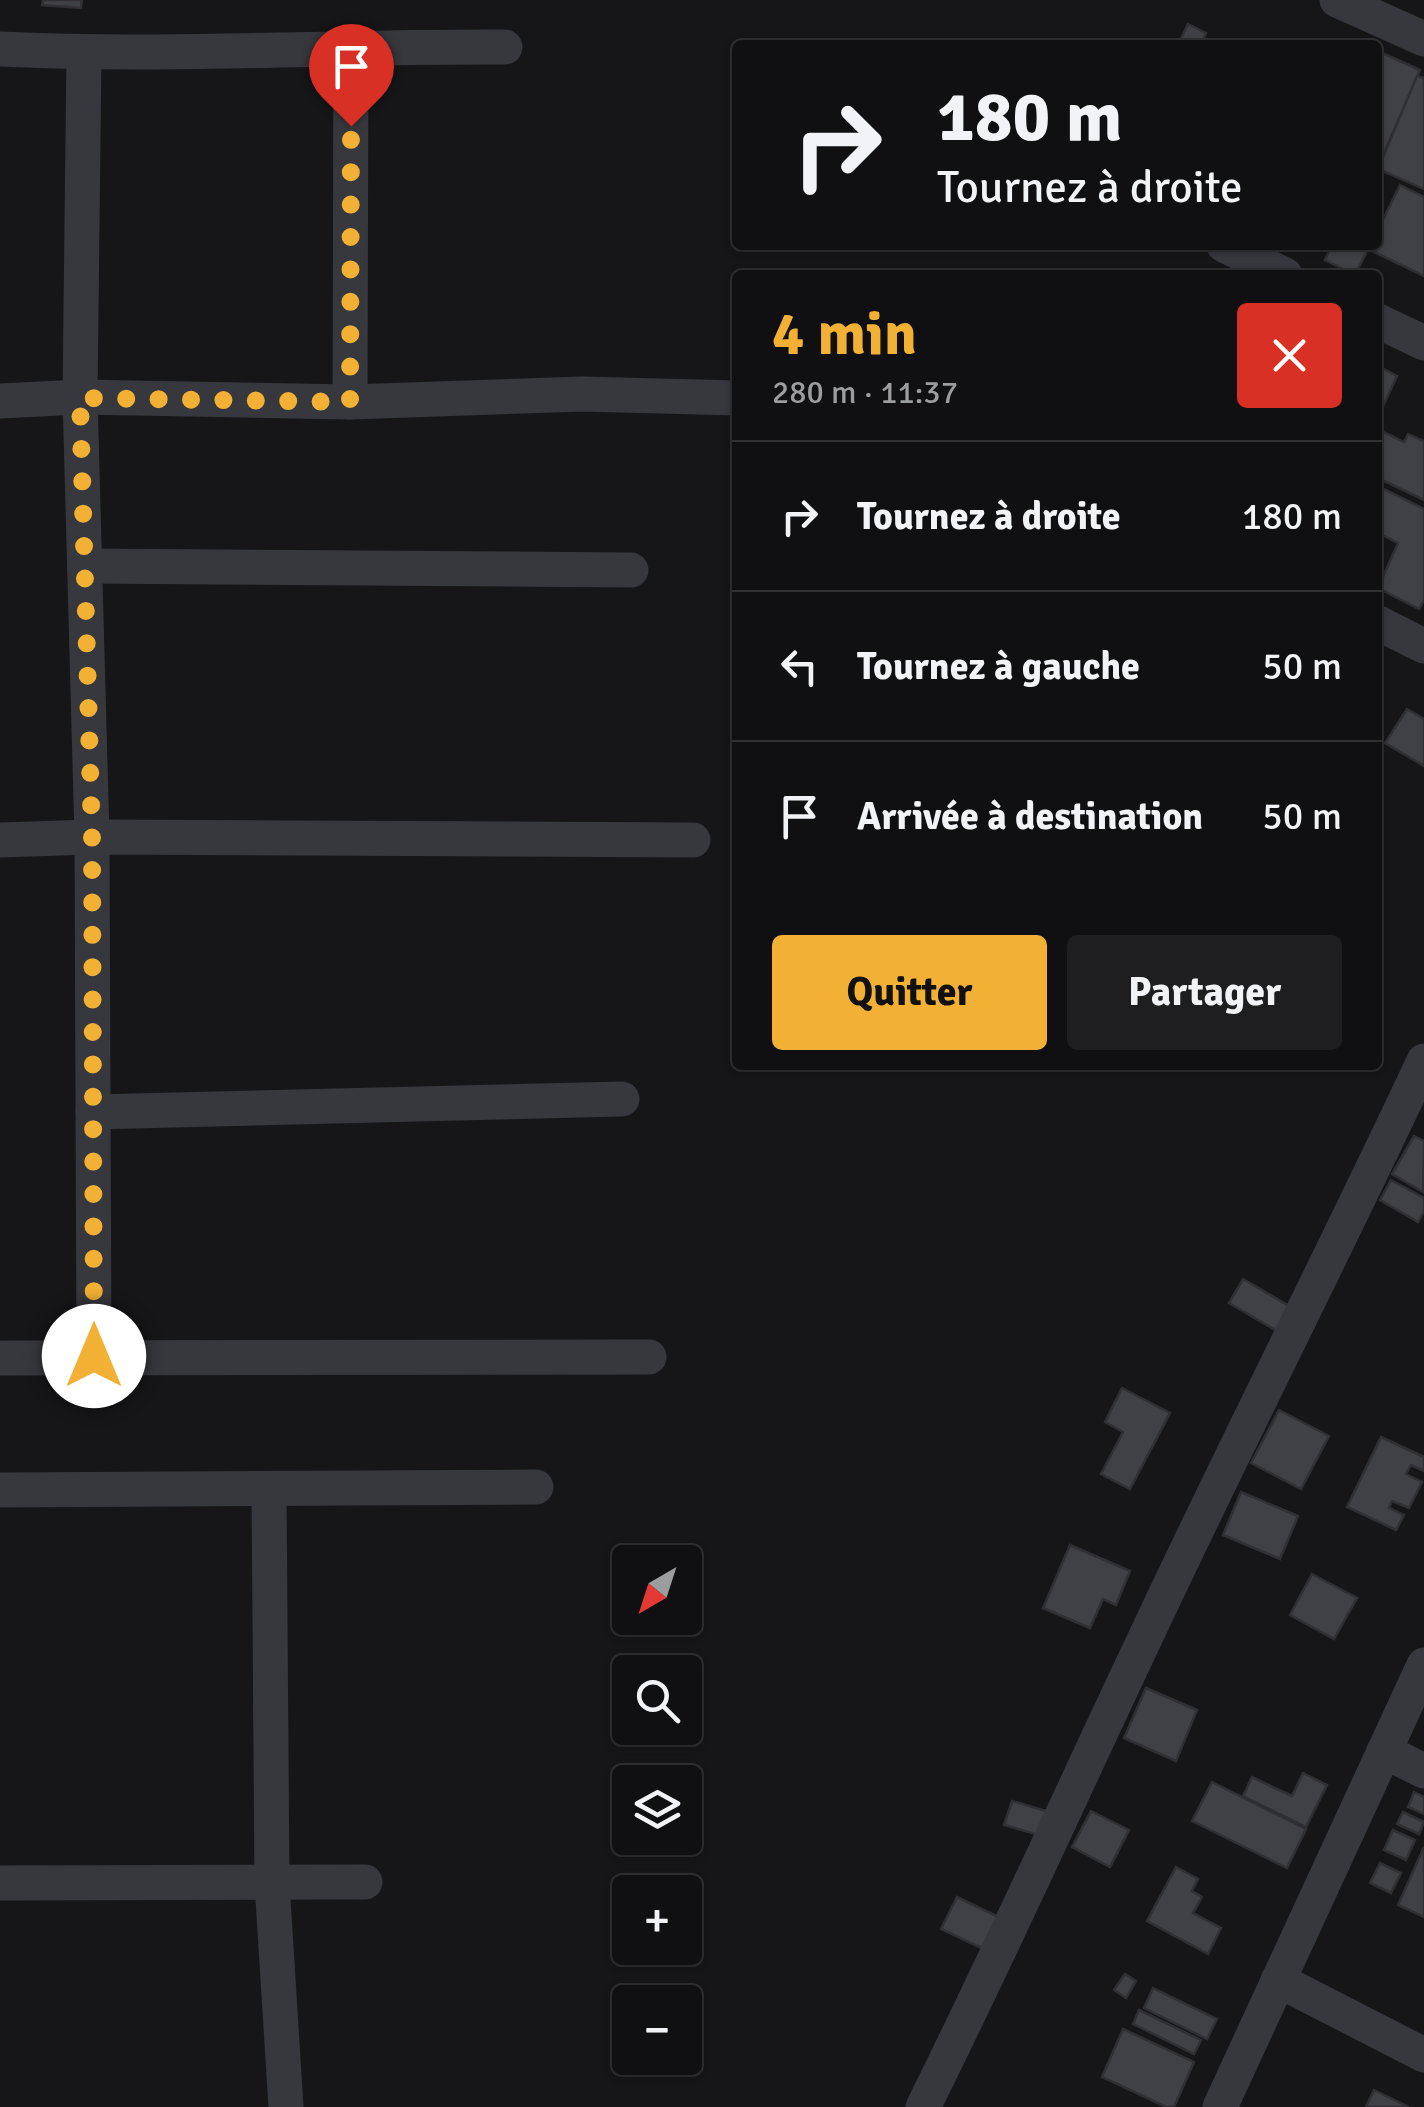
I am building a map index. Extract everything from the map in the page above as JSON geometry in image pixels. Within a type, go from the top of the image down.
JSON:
[{"type":"street","points":[[1338,0],[1424,39]]},
{"type":"street","points":[[350,402],[351,46]]},
{"type":"street","points":[[0,49],[84,53],[351,46],[505,47]]},
{"type":"street","points":[[84,53],[80,398],[92,837],[94,1356]]},
{"type":"street","points":[[1234,250],[1275,270]]},
{"type":"street","points":[[1382,322],[1424,343]]},
{"type":"street","points":[[0,400],[350,402],[582,394],[732,398]]},
{"type":"street","points":[[85,566],[631,570]]},
{"type":"street","points":[[1382,626],[1424,646]]},
{"type":"street","points":[[0,840],[693,840]]},
{"type":"street","points":[[923,2107],[1424,1061]]},
{"type":"street","points":[[93,1112],[622,1100]]},
{"type":"street","points":[[0,1358],[650,1357]]},
{"type":"street","points":[[0,1490],[536,1487]]},
{"type":"street","points":[[269,1489],[272,1883],[286,2107]]},
{"type":"street","points":[[1220,2107],[1424,1665]]},
{"type":"street","points":[[1384,1751],[1424,1771]]},
{"type":"street","points":[[0,1883],[366,1882]]},
{"type":"street","points":[[1278,1980],[1424,2055]]},
{"type":"building","points":[[43,0],[82,0],[81,8],[42,5]]},
{"type":"building","points":[[1188,24],[1206,33],[1203,40],[1180,40]]},
{"type":"building","points":[[1382,53],[1420,70],[1382,158]]},
{"type":"building","points":[[1417,76],[1424,78],[1424,189],[1382,171],[1382,159]]},
{"type":"building","points":[[1400,185],[1424,197],[1424,276],[1370,250],[1382,250],[1382,222]]},
{"type":"building","points":[[1330,250],[1368,250],[1358,270],[1345,270],[1325,260]]},
{"type":"building","points":[[1382,368],[1397,376],[1382,408]]},
{"type":"building","points":[[1382,431],[1404,442],[1408,434],[1424,441],[1424,500],[1382,480]]},
{"type":"building","points":[[1382,488],[1424,509],[1424,600],[1419,609],[1382,590],[1382,579],[1398,543],[1382,535]]},
{"type":"building","points":[[1407,709],[1424,719],[1424,766],[1385,743]]},
{"type":"building","points":[[1414,1136],[1424,1141],[1423,1192],[1392,1174]]},
{"type":"building","points":[[1391,1180],[1424,1198],[1424,1211],[1418,1222],[1380,1200]]},
{"type":"building","points":[[1243,1279],[1296,1310],[1282,1334],[1229,1303]]},
{"type":"building","points":[[1122,1388],[1170,1413],[1130,1489],[1101,1474],[1123,1432],[1105,1422]]},
{"type":"building","points":[[1279,1410],[1329,1436],[1301,1489],[1251,1463]]},
{"type":"building","points":[[1381,1437],[1424,1457],[1424,1471],[1411,1465],[1406,1474],[1422,1482],[1409,1508],[1392,1501],[1389,1508],[1404,1515],[1396,1530],[1347,1507]]},
{"type":"building","points":[[1241,1492],[1298,1516],[1280,1559],[1223,1535]]},
{"type":"building","points":[[1070,1545],[1130,1571],[1116,1605],[1103,1599],[1090,1628],[1043,1608]]},
{"type":"building","points":[[1312,1574],[1357,1598],[1334,1639],[1290,1615]]},
{"type":"building","points":[[1146,1688],[1197,1710],[1176,1761],[1124,1738]]},
{"type":"building","points":[[1303,1773],[1327,1785],[1306,1827],[1243,1796],[1252,1777],[1292,1796]]},
{"type":"building","points":[[1212,1782],[1306,1829],[1287,1868],[1192,1821]]},
{"type":"building","points":[[1414,1792],[1424,1797],[1424,1814],[1408,1807]]},
{"type":"building","points":[[1012,1801],[1053,1813],[1046,1837],[1004,1825]]},
{"type":"building","points":[[1091,1811],[1129,1830],[1110,1867],[1072,1847]]},
{"type":"building","points":[[1403,1812],[1424,1822],[1419,1834],[1397,1824]]},
{"type":"building","points":[[1393,1830],[1415,1840],[1406,1860],[1384,1850]]},
{"type":"building","points":[[1424,1847],[1424,1917],[1398,1905]]},
{"type":"building","points":[[1380,1863],[1401,1873],[1391,1893],[1370,1883]]},
{"type":"building","points":[[1176,1867],[1198,1879],[1192,1891],[1202,1897],[1193,1913],[1221,1928],[1208,1954],[1147,1921]]},
{"type":"building","points":[[957,1897],[1007,1921],[992,1953],[941,1929]]},
{"type":"building","points":[[1125,1974],[1136,1981],[1126,1998],[1114,1990]]},
{"type":"building","points":[[1153,1988],[1217,2019],[1207,2039],[1144,2008]]},
{"type":"building","points":[[1139,2010],[1201,2040],[1194,2054],[1133,2024]]},
{"type":"building","points":[[1123,2029],[1194,2062],[1174,2107],[1166,2107],[1102,2077]]},
{"type":"building","points":[[1374,2090],[1409,2107],[1366,2107]]},
{"type":"route","points":[[94,1356],[92,837],[80,398],[350,402],[351,126]]}]
